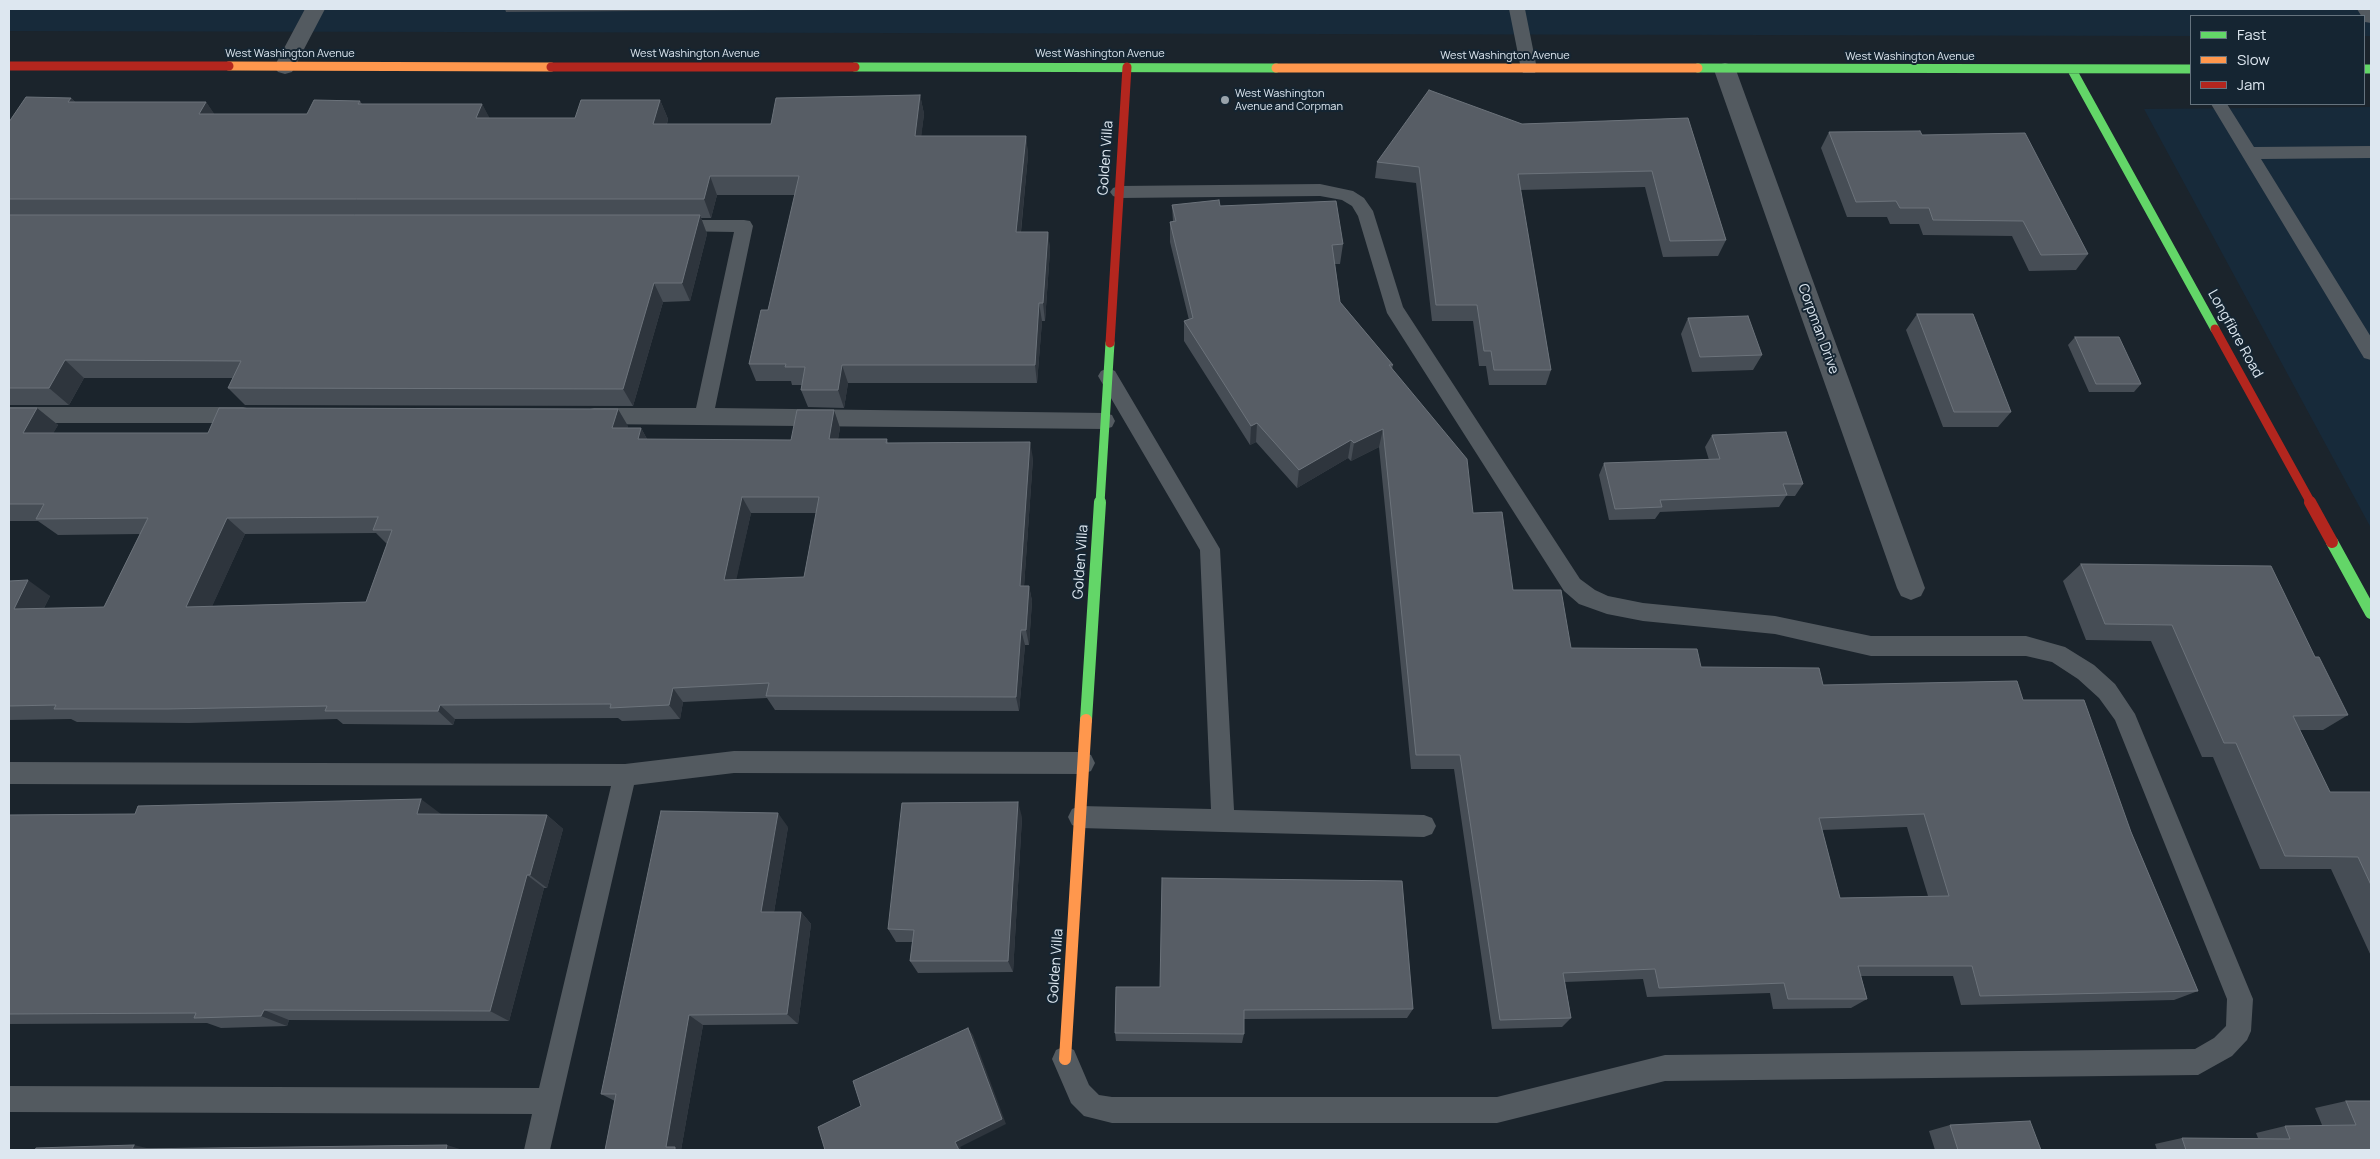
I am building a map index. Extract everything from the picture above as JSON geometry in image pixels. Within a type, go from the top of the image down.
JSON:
[{"type":"main road","name":"West Washington Avenue","points":[[9,66],[1127,67],[1725,70],[2190,69]]},
{"type":"main road","name":"Golden Villa","points":[[1065,1059],[1127,67]]},
{"type":"main road","name":"Longfibre Road","points":[[2072,70],[2371,613]]},
{"type":"street","points":[[285,67],[315,9]]},
{"type":"street","name":"Corpman Drive","points":[[1725,70],[1911,588]]},
{"type":"lane","points":[[1517,9],[1529,69]]},
{"type":"lane","points":[[2365,9],[2371,18]]},
{"type":"lane","points":[[2220,105],[2371,353]]},
{"type":"lane","points":[[2250,153],[2371,152]]},
{"type":"lane","points":[[1065,1059],[1080,1094],[1093,1107],[1112,1110],[1497,1110],[1665,1068],[2198,1062],[2223,1047],[2238,1031],[2240,999],[2124,714],[2107,691],[2086,672],[2057,654],[2026,646],[1871,646],[1775,625],[1643,612],[1607,605],[1587,597],[1572,585],[1394,308],[1367,215],[1358,202],[1347,195],[1320,190],[1119,192]]},
{"type":"lane","points":[[654,226],[744,226],[704,416]]},
{"type":"lane","points":[[1108,376],[1210,549],[1224,821]]},
{"type":"lane","points":[[9,415],[257,415]]},
{"type":"lane","points":[[575,416],[1105,421]]},
{"type":"lane","points":[[9,773],[625,776],[734,762],[1083,763]]},
{"type":"lane","points":[[537,1150],[625,776]]},
{"type":"lane","points":[[1080,817],[1424,826]]},
{"type":"lane","points":[[9,1099],[549,1101]]},
{"type":"shaded area","points":[[9,9],[2371,9],[2371,36],[2365,36],[2365,15],[2190,15],[2190,36],[9,31]]},
{"type":"shaded area","points":[[2371,107],[2371,528],[2144,109]]},
{"type":"building","points":[[1429,90],[1522,124],[1688,118],[1726,240],[1670,241],[1652,171],[1518,174],[1551,370],[1494,370],[1491,351],[1484,351],[1477,305],[1436,305],[1419,167],[1377,162]]},
{"type":"building","points":[[920,95],[915,136],[1026,136],[1016,232],[1048,232],[1043,303],[1039,303],[1035,365],[842,365],[838,390],[801,390],[805,367],[785,367],[786,364],[749,364],[761,310],[768,310],[799,176],[710,176],[704,199],[9,199],[9,122],[26,97],[71,98],[68,102],[206,102],[199,114],[307,114],[314,100],[360,101],[358,104],[482,104],[476,118],[575,118],[581,100],[660,100],[653,124],[771,124],[776,98]]},
{"type":"building","points":[[1920,131],[1922,135],[2025,133],[2088,254],[2041,255],[2023,221],[1933,220],[1929,208],[1900,208],[1896,201],[1856,202],[1829,132]]},
{"type":"building","points":[[1219,200],[1220,206],[1336,201],[1343,244],[1332,245],[1340,302],[1393,365],[1389,365],[1467,459],[1473,513],[1502,512],[1513,590],[1561,590],[1571,648],[1697,649],[1701,667],[1819,668],[1823,685],[2017,681],[2023,700],[2084,700],[2131,832],[2198,991],[1980,996],[1972,966],[1858,966],[1867,999],[1788,999],[1784,983],[1659,988],[1655,969],[1563,973],[1571,1018],[1500,1020],[1460,755],[1416,755],[1383,429],[1354,443],[1351,440],[1299,470],[1257,423],[1251,426],[1184,321],[1193,318],[1170,222],[1176,221],[1172,205]],"holes":[[[1924,814],[1949,896],[1840,898],[1819,818]]]},
{"type":"building","points":[[9,215],[700,215],[682,283],[654,283],[623,389],[228,388],[241,361],[65,360],[49,388],[9,388]]},
{"type":"building","points":[[1917,314],[1973,314],[2011,412],[1954,412]]},
{"type":"building","points":[[1748,316],[1762,355],[1700,357],[1688,318]]},
{"type":"building","points":[[2075,337],[2119,337],[2141,384],[2096,384]]},
{"type":"building","points":[[9,408],[37,408],[23,433],[208,433],[219,408],[618,409],[612,428],[641,428],[638,439],[791,440],[797,410],[834,410],[829,439],[887,439],[886,443],[1030,442],[1020,586],[1029,586],[1026,630],[1021,630],[1016,697],[766,696],[769,683],[673,688],[669,705],[610,708],[611,704],[440,705],[438,711],[325,711],[327,706],[54,709],[56,705],[9,706],[9,581],[28,580],[14,609],[104,607],[148,518],[36,519],[44,504],[9,504]],"holes":[[[742,497],[819,497],[804,577],[724,580]],[[378,517],[373,530],[392,530],[366,602],[186,607],[227,518]]]},
{"type":"building","points":[[1786,432],[1803,484],[1783,484],[1787,495],[1660,500],[1662,507],[1615,509],[1604,463],[1720,459],[1712,435]]},
{"type":"building","points":[[2081,564],[2271,566],[2315,657],[2319,657],[2348,715],[2293,716],[2330,792],[2371,792],[2371,885],[2358,857],[2285,856],[2236,743],[2224,743],[2172,625],[2105,624]]},
{"type":"building","points":[[421,799],[417,814],[547,815],[530,875],[527,875],[490,1011],[264,1010],[261,1016],[194,1018],[196,1013],[9,1014],[9,815],[135,814],[138,806]]},
{"type":"building","points":[[1018,802],[1008,961],[910,961],[914,930],[888,929],[902,803]]},
{"type":"building","points":[[661,811],[778,813],[761,912],[801,912],[787,1014],[689,1015],[666,1147],[675,1147],[675,1150],[605,1150],[616,1094],[601,1094]]},
{"type":"building","points":[[1162,878],[1402,881],[1413,1009],[1244,1010],[1244,1034],[1115,1033],[1116,987],[1160,987]]},
{"type":"building","points":[[968,1028],[1002,1119],[955,1142],[959,1150],[825,1150],[818,1127],[861,1106],[853,1081]]},
{"type":"building","points":[[2346,1101],[2371,1101],[2371,1150],[2186,1150],[2182,1138],[2290,1139],[2285,1126],[2356,1125]]},
{"type":"building","points":[[2030,1121],[2041,1150],[1958,1150],[1950,1125]]},
{"type":"building","points":[[134,1145],[132,1149],[447,1145],[446,1150],[35,1150],[36,1148]]},
{"type":"traffic: fast","points":[[855,67],[1276,68]]},
{"type":"traffic: fast","points":[[1698,68],[2190,69]]},
{"type":"traffic: fast","points":[[2365,69],[2371,69]]},
{"type":"traffic: fast","points":[[2072,70],[2215,329]]},
{"type":"traffic: fast","points":[[1086,720],[1110,343]]},
{"type":"traffic: fast","points":[[2332,542],[2371,613]]},
{"type":"traffic: slow","points":[[229,66],[551,67]]},
{"type":"traffic: slow","points":[[1276,68],[1698,68]]},
{"type":"traffic: slow","points":[[1065,1059],[1086,720]]},
{"type":"traffic: jam","points":[[9,66],[229,66]]},
{"type":"traffic: jam","points":[[551,67],[855,67]]},
{"type":"traffic: jam","points":[[1110,343],[1127,67]]},
{"type":"traffic: jam","points":[[2215,329],[2332,542]]},
{"type":"place","name":"West Washington Avenue and Corpman","points":[[1225,100]]}]
